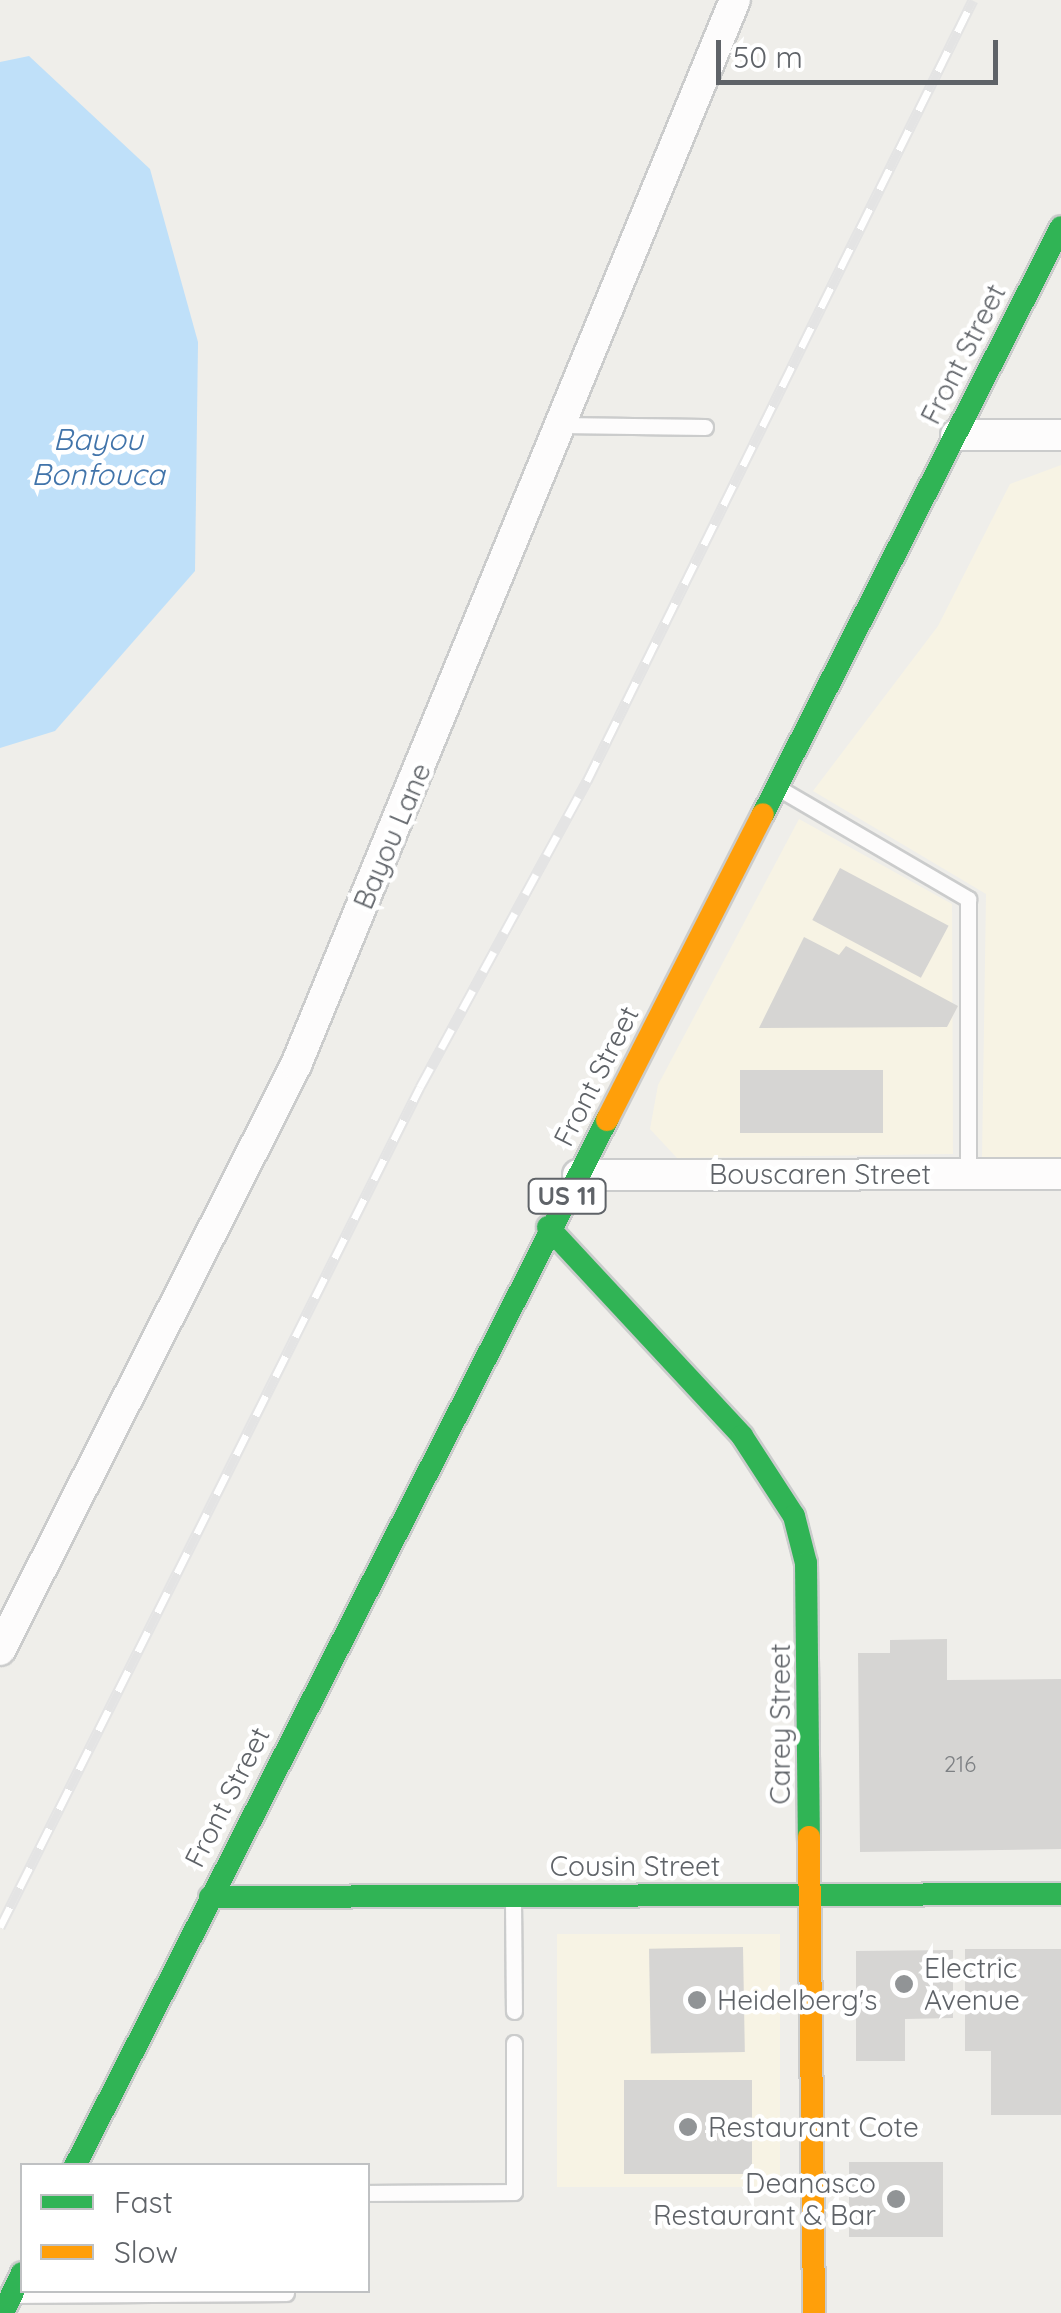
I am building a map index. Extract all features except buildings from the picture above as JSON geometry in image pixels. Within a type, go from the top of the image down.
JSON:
[{"type":"main road","name":"Front Street","points":[[77,2163],[548,1227],[777,788],[1061,227]]},
{"type":"main road","name":"Carey Street","points":[[548,1227],[742,1436],[794,1516],[810,1610],[814,2313]]},
{"type":"main road","name":"Cousin Street","points":[[210,1897],[1061,1894]]},
{"type":"main road","points":[[7,2304],[20,2277]]},
{"type":"street","name":"Bayou Lane","points":[[0,1650],[296,1065],[735,0]]},
{"type":"street","points":[[956,436],[1061,435]]},
{"type":"street","name":"Bouscaren Street","points":[[578,1175],[1061,1174]]},
{"type":"lane","points":[[561,425],[705,427]]},
{"type":"lane","points":[[777,788],[968,898],[968,1174]]},
{"type":"lane","points":[[513,1896],[514,2011]]},
{"type":"lane","points":[[370,2193],[514,2192],[514,2043]]},
{"type":"lane","points":[[7,2304],[286,2293]]},
{"type":"shaded area","points":[[1061,465],[1061,1158],[982,1158],[986,894],[813,791],[938,626],[1010,484]]},
{"type":"shaded area","points":[[799,819],[952,904],[953,1154],[677,1158],[650,1129],[658,1085]]},
{"type":"shaded area","points":[[557,1934],[780,1934],[780,2187],[557,2187]]},
{"type":"water","name":"Bayou Bonfouca","points":[[29,56],[150,169],[198,342],[195,571],[55,731],[0,748],[0,62]]},
{"type":"railway","points":[[0,1927],[420,1087],[587,781],[973,0]]},
{"type":"traffic: fast","points":[[763,814],[1061,227]]},
{"type":"traffic: fast","points":[[77,2163],[607,1120]]},
{"type":"traffic: fast","points":[[548,1227],[742,1436],[794,1516],[806,1563],[809,1837]]},
{"type":"traffic: fast","points":[[210,1897],[1061,1894]]},
{"type":"traffic: fast","points":[[3,2313],[20,2277]]},
{"type":"traffic: slow","points":[[607,1120],[763,814]]},
{"type":"traffic: slow","points":[[809,1837],[814,2313]]},
{"type":"place","name":"Electric Avenue","points":[[904,1984]]},
{"type":"place","name":"Heidelberg's","points":[[697,2000]]},
{"type":"place","name":"Restaurant Cote","points":[[688,2127]]},
{"type":"place","name":"Deanasco Restaurant & Bar","points":[[896,2199]]}]
